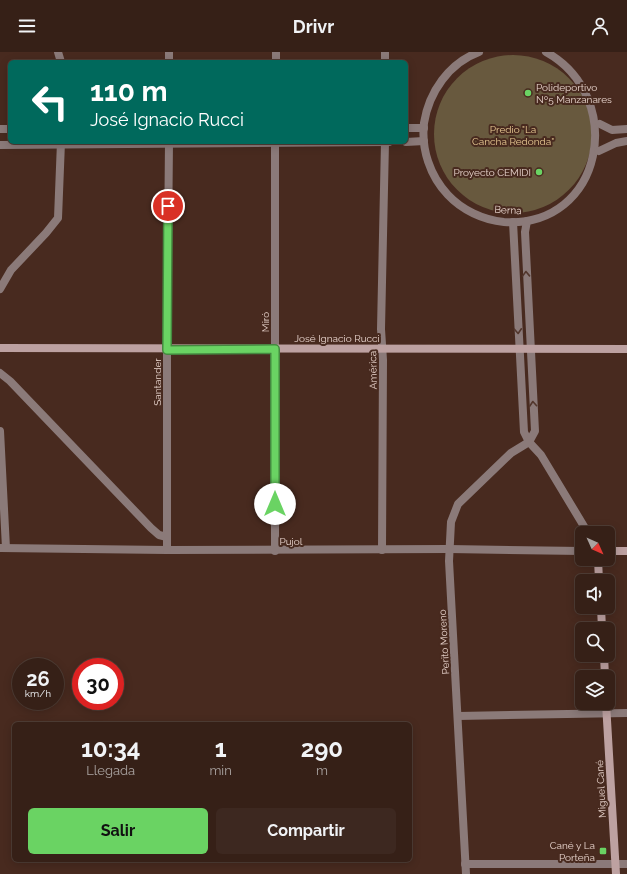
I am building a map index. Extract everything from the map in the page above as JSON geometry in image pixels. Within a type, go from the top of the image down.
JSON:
[{"type":"street","name":"Berna","points":[[479,52],[463,60],[443,79],[429,102],[424,128],[424,141],[430,167],[443,190],[452,199],[468,211],[486,218],[513,222],[527,221],[552,212],[574,197],[590,176],[599,151],[600,124],[593,98],[583,80],[569,65],[546,52]]},
{"type":"street","points":[[600,124],[612,130],[627,129]]},
{"type":"street","points":[[408,128],[424,128]]},
{"type":"street","points":[[408,142],[424,141]]},
{"type":"street","points":[[599,151],[616,143],[627,141]]},
{"type":"street","points":[[0,145],[30,144]]},
{"type":"street","points":[[0,289],[11,270],[58,218],[61,144]]},
{"type":"street","name":"Santander","points":[[167,550],[169,144]]},
{"type":"street","name":"Miró","points":[[275,551],[276,144]]},
{"type":"street","name":"América","points":[[382,550],[383,348],[381,329],[385,144]]},
{"type":"street","points":[[527,221],[524,232],[529,349],[535,431],[529,442]]},
{"type":"street","points":[[513,222],[524,432],[529,442],[541,455],[584,526]]},
{"type":"street","name":"José Ignacio Rucci","points":[[0,348],[167,350],[383,348],[627,349]]},
{"type":"street","points":[[0,373],[10,381],[151,528],[159,535],[167,538]]},
{"type":"street","points":[[0,431],[3,548]]},
{"type":"street","name":"Perito Moreno","points":[[466,874],[449,549],[451,522],[458,504],[511,453],[529,442]]},
{"type":"street","name":"Pujol","points":[[3,548],[275,551],[449,549],[575,551]]},
{"type":"street","points":[[615,551],[627,551]]},
{"type":"street","name":"Miguel Cané","points":[[607,710],[616,874]]},
{"type":"street","points":[[458,716],[627,713]]},
{"type":"street","points":[[465,864],[627,864]]},
{"type":"green space","name":"Predio \"La Cancha Redonda\"","points":[[521,55],[536,58],[550,64],[569,78],[579,90],[589,111],[592,134],[589,157],[579,178],[569,190],[557,200],[536,210],[521,213],[505,213],[490,210],[469,200],[457,190],[447,178],[437,157],[435,149],[434,126],[437,111],[447,90],[457,78],[469,68],[490,58],[498,56]]},
{"type":"place","name":"Polideportivo Nº5 Manzanares","points":[[528,93]]},
{"type":"place","name":"Proyecto CEMIDI","points":[[539,172]]},
{"type":"place","name":"Cané y La Porteña","points":[[603,851]]},
{"type":"route","points":[[168,206],[167,350],[275,349],[275,504]]}]
